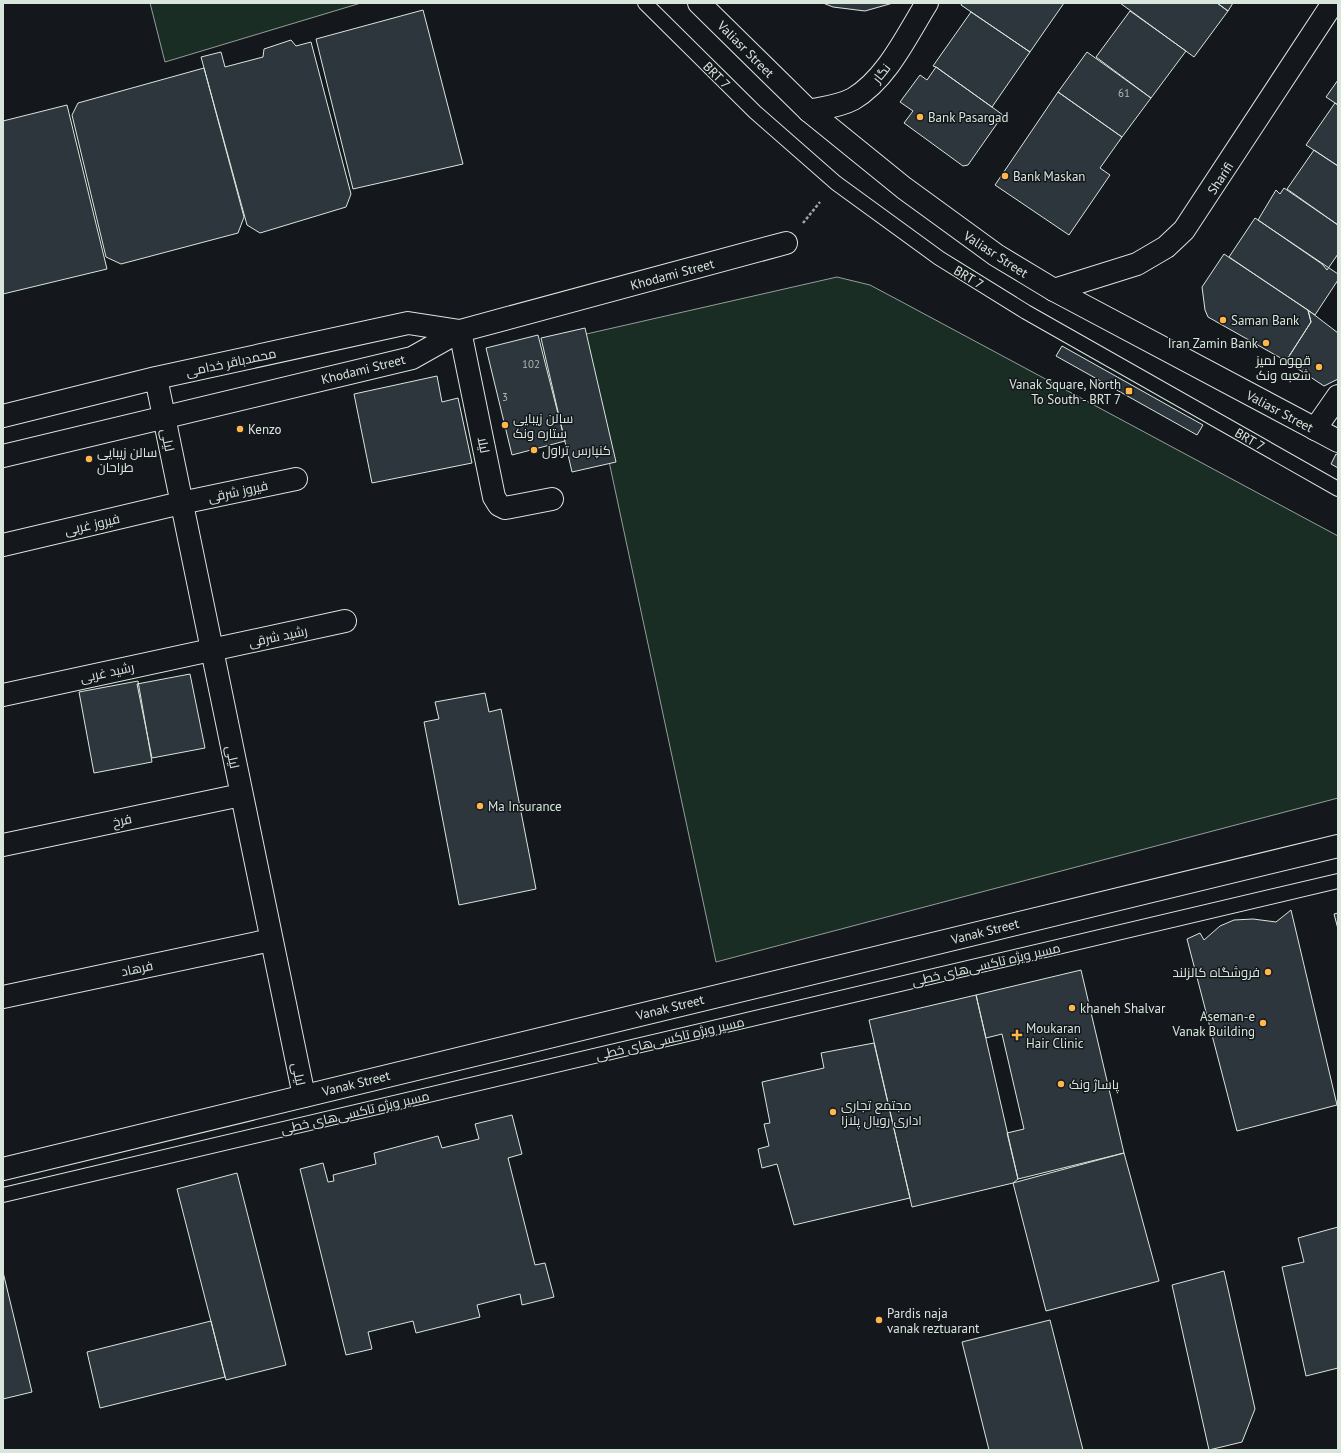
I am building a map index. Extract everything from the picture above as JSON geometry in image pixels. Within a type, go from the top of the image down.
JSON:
[{"type":"street","name":"Valiasr Street","points":[[699,3],[809,112],[952,224],[996,255],[1054,290],[1338,441]]},
{"type":"street","name":"نگار","points":[[809,112],[852,99],[868,88],[881,76],[927,3]]},
{"type":"street","name":"Sharifi","points":[[1054,290],[1137,264],[1166,247],[1184,230],[1333,3]]},
{"type":"street","name":"Khodami Street","points":[[3,456],[412,358],[460,331],[786,243]]},
{"type":"street","name":"محمدباقر خدامی","points":[[3,416],[156,378],[408,323],[460,331]]},
{"type":"street","name":"لیلا","points":[[460,331],[494,497],[499,505],[504,508],[552,499]]},
{"type":"street","name":"لیلی","points":[[156,378],[163,418],[304,1096]]},
{"type":"street","points":[[1315,429],[1338,396]]},
{"type":"street","name":"فیروز شرقی","points":[[181,503],[296,479]]},
{"type":"street","name":"فیروز غربی","points":[[3,545],[181,503]]},
{"type":"street","name":"رشید شرقی","points":[[212,650],[344,621]]},
{"type":"street","name":"رشید غربی","points":[[3,695],[212,650]]},
{"type":"street","name":"فرخ","points":[[3,845],[241,795]]},
{"type":"street","name":"Vanak Street","points":[[3,1169],[1338,846]]},
{"type":"street","name":"فرهاد","points":[[3,997],[271,940]]},
{"type":"lane","name":"BRT 7","points":[[645,3],[755,112],[836,184],[939,258],[1026,312],[1338,489]]},
{"type":"lane","name":"مسیر ویژه تاکسی‌های خطی","points":[[3,1195],[1338,881]]},
{"type":"green space","points":[[150,3],[361,3],[165,62]]},
{"type":"green space","points":[[837,277],[870,285],[1338,536],[1338,798],[716,962],[582,335]]},
{"type":"building","points":[[823,3],[893,3],[865,11],[833,7]]},
{"type":"building","points":[[962,3],[1064,3],[1030,52],[961,5]]},
{"type":"building","points":[[1120,3],[1217,3],[1228,11],[1194,57]]},
{"type":"building","points":[[1217,3],[1233,3],[1228,11]]},
{"type":"building","points":[[423,10],[463,164],[353,189],[316,39]]},
{"type":"building","points":[[1130,11],[1186,51],[1151,98],[1096,57]]},
{"type":"building","points":[[971,12],[1030,52],[992,107],[933,66]]},
{"type":"building","points":[[291,40],[296,46],[311,42],[351,194],[346,207],[260,233],[247,225],[201,57],[221,52],[225,67],[263,57],[264,49]]},
{"type":"building","points":[[1087,52],[1151,98],[1122,137],[1058,92]]},
{"type":"building","points":[[936,67],[1003,115],[968,165],[963,166],[904,123],[913,111],[900,102],[920,75],[927,80]]},
{"type":"building","points":[[204,68],[244,217],[238,233],[121,264],[106,257],[72,115],[78,103]]},
{"type":"building","points":[[1338,80],[1338,105],[1326,97]]},
{"type":"building","points":[[1058,92],[1122,137],[1100,168],[1110,175],[1069,235],[995,185]]},
{"type":"building","points":[[1335,103],[1338,105],[1338,166],[1306,145]]},
{"type":"building","points":[[67,105],[107,269],[3,294],[3,121]]},
{"type":"building","points":[[1314,150],[1338,166],[1338,225],[1287,189]]},
{"type":"building","points":[[1284,188],[1338,225],[1338,254],[1327,270],[1322,264],[1258,220],[1276,190],[1280,194]]},
{"type":"building","points":[[1255,218],[1338,274],[1338,280],[1315,315],[1229,257]]},
{"type":"building","points":[[1224,254],[1308,310],[1311,322],[1286,361],[1208,317],[1205,310],[1202,287]]},
{"type":"building","points":[[1308,310],[1338,333],[1338,379],[1324,386],[1286,361],[1311,322]]},
{"type":"building","points":[[585,328],[616,462],[572,472],[541,338]]},
{"type":"building","points":[[538,335],[565,441],[512,455],[486,348]]},
{"type":"building","name":"Vanak Square, North To South - BRT 7","points":[[1062,346],[1203,425],[1197,435],[1056,356]]},
{"type":"building","points":[[437,376],[442,402],[458,398],[472,463],[372,483],[354,394]]},
{"type":"building","points":[[1336,454],[1338,455],[1338,468],[1331,464]]},
{"type":"building","points":[[190,674],[205,748],[152,758],[137,684]]},
{"type":"building","points":[[138,681],[152,762],[94,773],[79,692]]},
{"type":"building","name":"Ma Insurance","points":[[485,693],[489,712],[501,709],[536,889],[459,905],[424,722],[439,719],[435,702]]},
{"type":"building","name":"Aseman-e Vanak Building","points":[[1291,910],[1337,1105],[1237,1131],[1187,939],[1200,933],[1204,940],[1220,926],[1234,920],[1253,919],[1276,922]]},
{"type":"building","points":[[1338,913],[1338,929],[1334,914]]},
{"type":"building","name":"پاساژ ونک","points":[[1081,970],[1124,1153],[1018,1179],[1007,1133],[1024,1129],[1002,1034],[986,1038],[976,995]]},
{"type":"building","points":[[976,995],[1018,1179],[1013,1183],[912,1207],[869,1020]]},
{"type":"building","points":[[874,1043],[910,1198],[794,1225],[777,1164],[762,1168],[758,1149],[769,1146],[764,1124],[770,1123],[762,1082],[824,1068],[821,1053]]},
{"type":"building","points":[[512,1115],[522,1154],[508,1158],[535,1265],[545,1263],[554,1297],[522,1305],[520,1294],[477,1305],[480,1317],[416,1333],[413,1321],[368,1332],[372,1349],[346,1355],[300,1169],[323,1163],[328,1182],[334,1181],[333,1175],[376,1164],[374,1153],[438,1136],[442,1148],[479,1139],[475,1124]]},
{"type":"building","points":[[1124,1153],[1159,1281],[1046,1311],[1013,1183]]},
{"type":"building","points":[[237,1173],[286,1365],[226,1380],[177,1189]]},
{"type":"building","points":[[1338,1227],[1338,1368],[1306,1376],[1282,1267],[1304,1262],[1298,1238]]},
{"type":"building","points":[[1224,1271],[1255,1409],[1242,1442],[1209,1450],[1172,1285]]},
{"type":"building","points":[[3,1272],[32,1392],[3,1399]]},
{"type":"building","points":[[1050,1320],[1083,1450],[989,1450],[962,1342]]},
{"type":"building","points":[[211,1321],[225,1377],[100,1408],[87,1352]]},
{"type":"place","name":"Bank Pasargad","points":[[920,117]]},
{"type":"place","name":"Bank Maskan","points":[[1005,176]]},
{"type":"place","name":"Saman Bank","points":[[1223,320]]},
{"type":"place","name":"Iran Zamin Bank","points":[[1266,343]]},
{"type":"place","name":"قهوه لمیز شعبه ونک","points":[[1319,367]]},
{"type":"place","name":"Vanak Square, North To South - BRT 7","points":[[1129,391]]},
{"type":"place","name":"سالن زیبایی ستاره ونک","points":[[505,425]]},
{"type":"place","name":"Kenzo","points":[[240,429]]},
{"type":"place","name":"کنپارس تراول","points":[[534,450]]},
{"type":"place","name":"سالن زیبایی طراحان","points":[[89,459]]},
{"type":"place","name":"Ma Insurance","points":[[480,806]]},
{"type":"place","name":"فروشگاه کالزلند","points":[[1268,972]]},
{"type":"place","name":"khaneh Shalvar","points":[[1072,1008]]},
{"type":"place","name":"Aseman-e Vanak Building","points":[[1263,1023]]},
{"type":"place","name":"Moukaran Hair Clinic","points":[[1017,1035]]},
{"type":"place","name":"پاساژ ونک","points":[[1061,1084]]},
{"type":"place","name":"مجتمع تجاری اداری رویال پلازا","points":[[833,1112]]},
{"type":"place","name":"Pardis naja vanak reztuarant","points":[[879,1320]]}]
